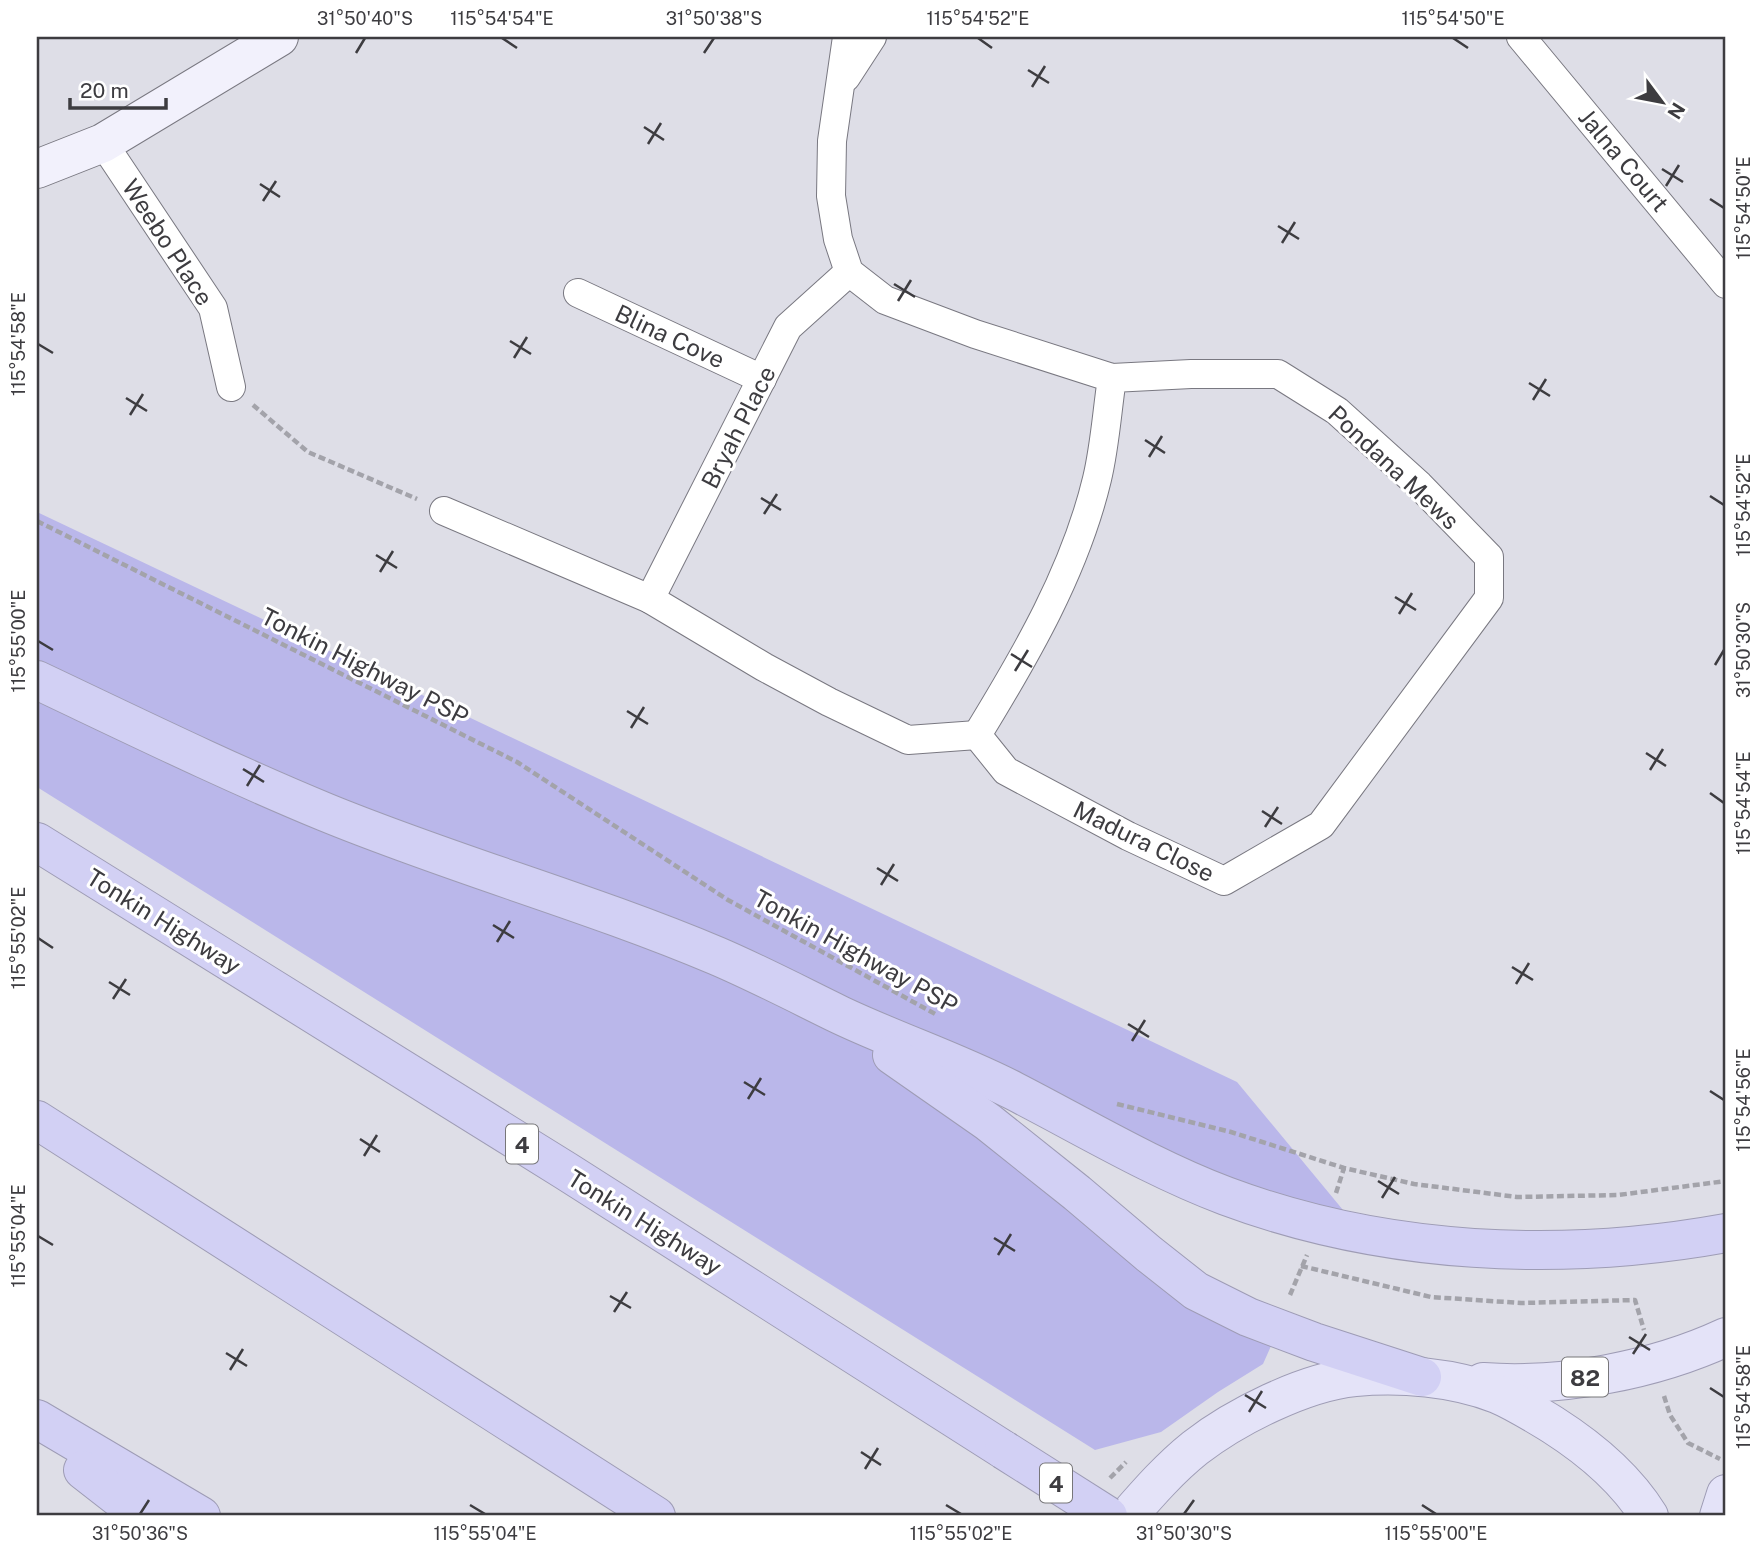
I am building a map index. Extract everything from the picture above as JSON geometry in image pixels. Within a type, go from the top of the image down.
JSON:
[{"type":"highway","points":[[37,680],[151,735],[324,812],[713,955],[785,986],[838,1014],[1009,1089],[1144,1160],[1225,1196],[1286,1215],[1362,1233],[1448,1247],[1534,1251],[1634,1247],[1726,1233]]},
{"type":"highway","name":"Tonkin Highway","points":[[37,842],[566,1171],[1004,1450],[1106,1500]]},
{"type":"highway","points":[[838,1014],[912,1070],[988,1122],[1196,1291],[1248,1317],[1314,1342],[1430,1378]]},
{"type":"highway","points":[[37,1120],[656,1516]]},
{"type":"highway","points":[[37,1419],[201,1516]]},
{"type":"highway","points":[[37,1435],[142,1516]]},
{"type":"main road","name":"82","points":[[1430,1378],[1498,1383],[1554,1383],[1654,1363],[1701,1349],[1726,1337]]},
{"type":"main road","points":[[1128,1516],[1156,1484],[1196,1448],[1268,1405],[1312,1387],[1353,1377],[1430,1378],[1496,1394],[1530,1411],[1573,1438],[1622,1482],[1649,1516]]},
{"type":"main road","points":[[1718,1516],[1726,1494]]},
{"type":"street","points":[[37,169],[103,142],[279,37]]},
{"type":"street","points":[[847,37],[832,141],[831,196],[838,240],[849,272]]},
{"type":"street","points":[[841,85],[872,37]]},
{"type":"street","name":"Jalna Court","points":[[1521,37],[1726,284]]},
{"type":"street","name":"Weebo Place","points":[[103,142],[214,308],[231,387]]},
{"type":"street","name":"Pondana Mews","points":[[849,272],[885,300],[975,334],[1112,378],[1191,373],[1278,374],[1337,411],[1419,485],[1489,557],[1489,598],[1321,825]]},
{"type":"street","name":"Bryah Place","points":[[650,599],[788,327],[849,272]]},
{"type":"street","name":"Blina Cove","points":[[578,293],[762,379]]},
{"type":"street","points":[[444,511],[650,599],[764,667],[908,740],[977,735],[1021,664],[1067,569],[1098,478],[1112,378]]},
{"type":"street","name":"Madura Close","points":[[977,735],[1006,771],[1128,836],[1223,881],[1321,825]]},
{"type":"path","points":[[231,387],[308,452],[444,511]]},
{"type":"path","name":"Tonkin Highway PSP","points":[[37,521],[517,762],[728,900],[947,1021]]},
{"type":"path","points":[[1106,1101],[1231,1132],[1345,1168],[1413,1184],[1517,1197],[1618,1195],[1726,1181]]},
{"type":"path","points":[[1279,1328],[1301,1266],[1325,1224],[1345,1168]]},
{"type":"path","points":[[1301,1266],[1431,1297],[1521,1303],[1635,1300],[1670,1415],[1688,1443],[1726,1462]]},
{"type":"path","points":[[1106,1500],[1132,1457]]},
{"type":"shaded area","points":[[37,512],[1237,1082],[1362,1233],[841,1015],[1279,1328],[1263,1364],[1161,1432],[1095,1450],[37,787]]}]
